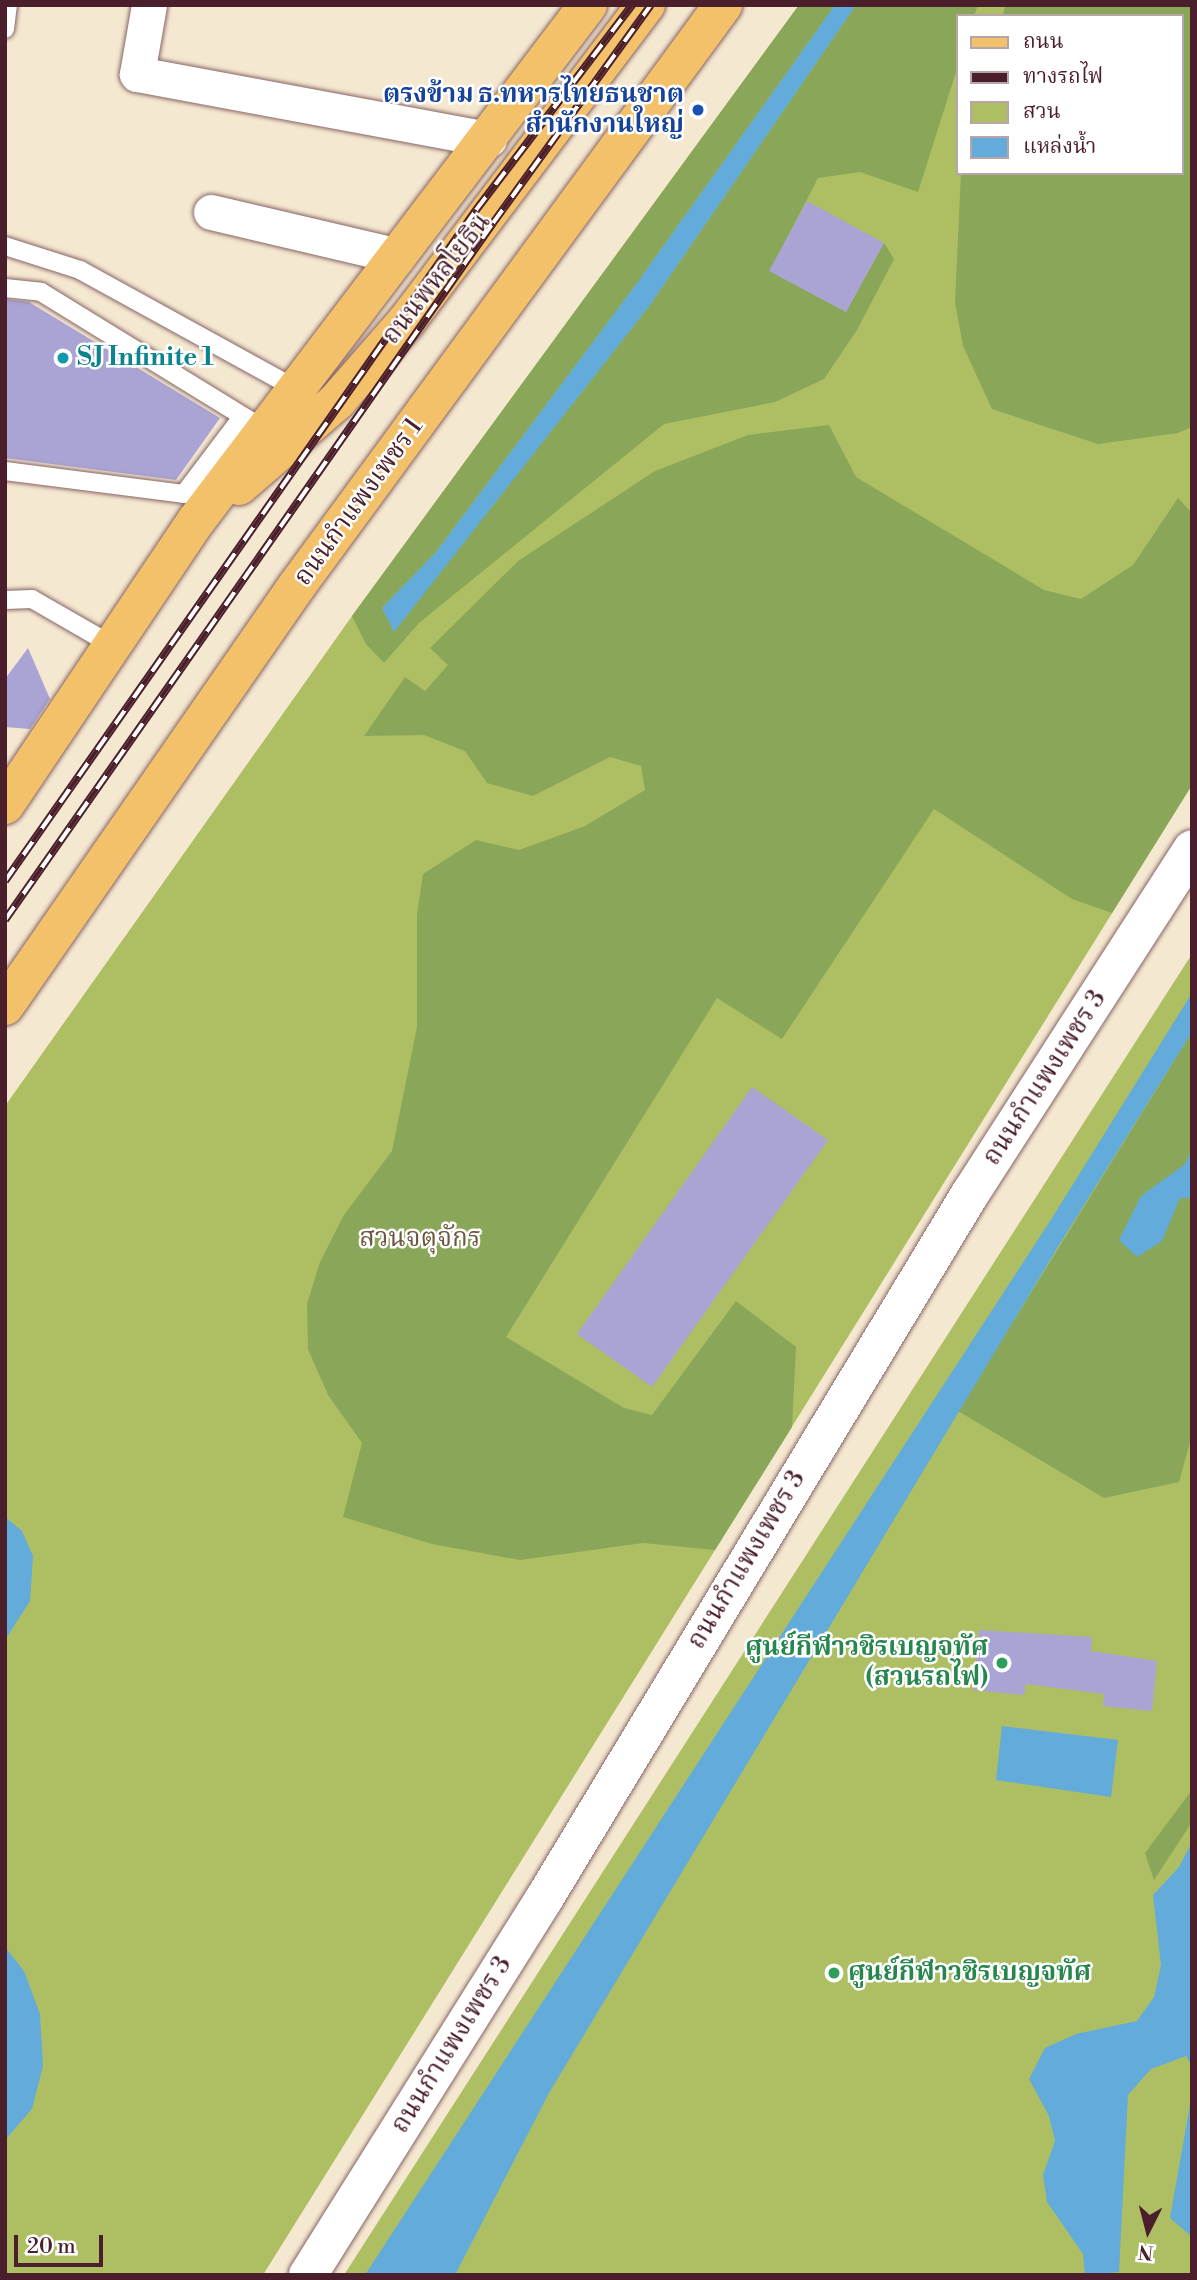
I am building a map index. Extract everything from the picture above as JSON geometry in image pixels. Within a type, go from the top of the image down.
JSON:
[{"type":"main road","name":"ถนนพหลโยธิน","points":[[5,805],[195,521],[253,423],[295,387],[489,139],[588,5]]},
{"type":"main road","name":"ถนนพหลโยธิน","points":[[195,521],[337,401],[407,322],[646,5]]},
{"type":"main road","name":"ถนนกำแพงเพชร 1","points":[[5,1006],[296,587],[723,5]]},
{"type":"street","points":[[149,5],[136,74],[489,139]]},
{"type":"street","points":[[211,212],[398,256]]},
{"type":"street","name":"ถนนกำแพงเพชร 3","points":[[308,2275],[544,1899],[970,1194],[1192,849]]},
{"type":"lane","points":[[5,29],[8,5]]},
{"type":"lane","points":[[5,246],[80,270],[295,387]]},
{"type":"lane","points":[[5,288],[41,292],[253,423],[184,494],[5,471]]},
{"type":"lane","points":[[6,598],[32,599],[112,645]]},
{"type":"green space","name":"สวนจตุจักร","points":[[799,5],[1192,5],[1192,785],[263,2275],[5,2275],[5,1106],[352,616]]},
{"type":"green space","points":[[799,5],[835,5],[637,283],[436,552],[382,608],[394,631],[650,305],[856,5],[978,5],[975,14],[956,14],[956,72],[918,192],[860,172],[818,178],[770,271],[846,312],[884,243],[894,259],[857,330],[824,379],[775,402],[664,424],[419,623],[384,663],[366,644],[352,616]]},
{"type":"green space","points":[[1006,5],[1192,5],[1192,427],[1178,433],[1098,444],[992,409],[963,346],[955,302],[961,175],[1183,175],[1183,14],[1003,14]]},
{"type":"green space","points":[[829,425],[856,477],[1044,590],[1081,599],[1133,565],[1178,498],[1192,513],[1192,785],[1112,913],[1072,899],[934,809],[782,1039],[717,998],[506,1337],[624,1408],[652,1415],[736,1301],[796,1347],[792,1427],[715,1550],[643,1543],[520,1560],[432,1544],[343,1517],[362,1443],[328,1395],[308,1349],[307,1304],[320,1262],[344,1215],[392,1151],[417,1027],[417,914],[423,874],[476,840],[519,850],[585,826],[645,790],[641,766],[610,757],[533,796],[487,783],[465,751],[424,735],[364,736],[405,677],[425,691],[448,665],[430,648],[518,561],[655,471],[748,435]]},
{"type":"green space","points":[[1192,954],[1192,2275],[344,2275]]},
{"type":"green space","points":[[1192,1032],[1192,1435],[1179,1482],[1104,1498],[958,1411]]},
{"type":"green space","points":[[1192,1790],[1192,1822],[1154,1880],[1145,1853]]},
{"type":"water","points":[[835,5],[856,5],[650,305],[394,632],[382,608],[436,552],[637,283]]},
{"type":"water","points":[[1192,993],[1192,1032],[1061,1242],[549,2093],[455,2275],[365,2275],[1052,1218]]},
{"type":"water","points":[[1192,1150],[1192,1198],[1180,1198],[1162,1241],[1137,1257],[1119,1240],[1141,1196],[1185,1164]]},
{"type":"water","points":[[5,1517],[22,1531],[33,1556],[30,1601],[5,1640]]},
{"type":"water","points":[[1002,1726],[1118,1740],[1111,1797],[996,1780]]},
{"type":"water","points":[[1192,1842],[1192,2066],[1186,2056],[1151,2069],[1128,2095],[1119,2272],[1085,2275],[1083,2254],[1047,2202],[1043,2175],[1055,2141],[1049,2116],[1029,2079],[1045,2048],[1076,2034],[1137,2021],[1154,1997],[1161,1965],[1153,1895],[1179,1867]]},
{"type":"water","points":[[5,1947],[24,1971],[40,2014],[43,2066],[32,2109],[5,2140]]},
{"type":"water","points":[[1192,2093],[1192,2237],[1170,2218]]},
{"type":"building","points":[[807,201],[884,243],[846,312],[769,271]]},
{"type":"building","name":"SJ Infinite 1","points":[[5,299],[29,302],[220,418],[176,480],[5,458]]},
{"type":"building","points":[[28,648],[50,699],[30,729],[5,727],[5,679]]},
{"type":"building","points":[[752,1087],[828,1140],[652,1387],[577,1334]]},
{"type":"building","points":[[979,1630],[1092,1637],[1091,1651],[1157,1661],[1152,1711],[1103,1706],[1104,1694],[1026,1684],[1024,1695],[973,1690]]},
{"type":"railway","points":[[5,881],[476,210],[632,5]]},
{"type":"railway","points":[[5,920],[493,223],[651,5]]},
{"type":"place","name":"ตรงข้าม ธ.ทหารไทยธนชาต สำนักงานใหญ่","points":[[698,110]]},
{"type":"place","name":"SJ Infinite 1","points":[[63,358]]},
{"type":"place","name":"ศูนย์กีฬาวชิรเบญจทัศ (สวนรถไฟ)","points":[[1002,1663]]},
{"type":"place","name":"ศูนย์กีฬาวชิรเบญจทัศ","points":[[834,1973]]}]
